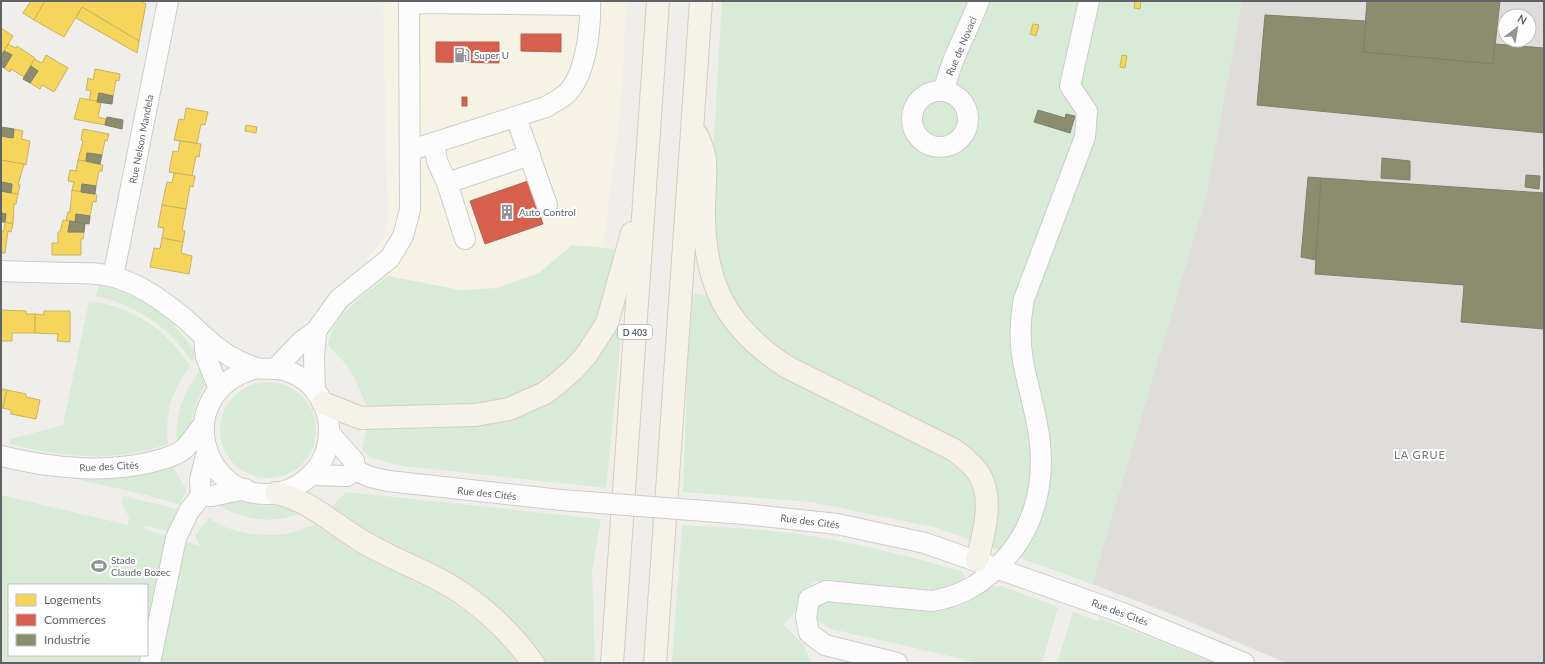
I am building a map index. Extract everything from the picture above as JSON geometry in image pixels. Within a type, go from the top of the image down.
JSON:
[{"type":"main road","name":"D 403","points":[[612,663],[658,1]]},
{"type":"main road","points":[[655,663],[700,1]]},
{"type":"main road","points":[[692,122],[705,159],[704,214],[709,266],[715,286],[734,322],[768,355],[787,367],[954,450],[968,460],[978,472],[984,486],[986,506],[984,534],[977,560]]},
{"type":"main road","points":[[319,397],[361,418],[475,415],[494,412],[528,402],[558,384],[587,354],[607,323],[646,182]]},
{"type":"main road","points":[[276,493],[292,496],[360,540],[466,596],[500,624],[533,663]]},
{"type":"street","name":"Rue Nelson Mandela","points":[[114,277],[168,1]]},
{"type":"street","name":"Rue de Novaci","points":[[944,91],[948,72],[980,1]]},
{"type":"street","points":[[898,663],[825,645],[809,633],[806,617],[810,599],[826,591],[932,601],[946,599],[961,594],[986,578],[998,568],[1014,550],[1024,534],[1034,509],[1040,485],[1041,454],[1038,425],[1026,380],[1020,348],[1020,318],[1024,299],[1084,137],[1087,111],[1070,86],[1089,1]]},
{"type":"street","points":[[266,368],[316,331],[339,299],[390,258],[403,236],[410,210],[411,150],[409,3],[590,3],[585,58],[578,78],[565,95],[546,107],[411,150]]},
{"type":"street","points":[[516,117],[547,205]]},
{"type":"street","points":[[434,143],[437,161],[447,182],[464,239]]},
{"type":"street","points":[[447,182],[530,155]]},
{"type":"street","points":[[1,271],[98,274],[114,277],[139,286],[183,318],[204,338],[228,355],[266,368],[298,375],[319,397]]},
{"type":"street","name":"Rue des Cités","points":[[266,368],[236,375],[218,389],[208,406],[204,424],[204,438],[207,452],[222,475],[229,481],[255,492],[276,493],[301,483],[311,475],[324,456],[330,434],[329,423],[319,397],[314,358],[316,331]]},
{"type":"street","points":[[204,338],[206,357],[218,389]]},
{"type":"street","name":"Rue des Cités","points":[[1,456],[25,462],[70,468],[137,465],[175,455],[183,450],[204,424]]},
{"type":"street","name":"Rue des Cités","points":[[330,434],[346,455],[354,461],[355,470],[370,477],[388,481],[562,500],[806,519],[870,530],[924,543],[977,560],[1120,612],[1244,663]]},
{"type":"street","points":[[150,663],[176,538],[189,511],[201,496],[200,480],[207,452]]},
{"type":"street","points":[[311,475],[347,476],[355,470]]},
{"type":"street","points":[[201,496],[212,496],[245,489]]},
{"type":"shaded area","points":[[383,1],[627,1],[619,124],[603,248],[572,245],[539,273],[498,288],[460,290],[388,276],[365,260],[374,252],[384,237],[388,222]]},
{"type":"shaded area","points":[[1242,1],[1544,1],[1544,663],[1286,663],[1179,617],[1092,584],[1206,196]]},
{"type":"green space","points":[[722,1],[1242,1],[1206,196],[1092,584],[934,527],[811,502],[683,492],[690,299],[695,294],[707,296],[723,282],[710,206]]},
{"type":"green space","points":[[572,245],[614,249],[610,278],[599,317],[581,346],[563,366],[542,384],[520,395],[486,403],[467,405],[373,408],[366,406],[354,376],[343,361],[328,345],[336,323],[343,314],[360,298],[388,276],[460,290],[498,288],[539,273]]},
{"type":"green space","points":[[99,285],[129,294],[143,301],[167,319],[188,342],[197,355],[192,362],[174,339],[151,320],[125,305],[96,296]]},
{"type":"green space","points":[[89,301],[120,308],[147,322],[170,341],[190,366],[178,385],[171,403],[167,433],[168,444],[129,454],[89,456],[69,455],[29,449],[9,444],[11,439],[63,425]]},
{"type":"green space","points":[[616,324],[622,328],[606,488],[403,466],[372,458],[362,450],[366,431],[370,427],[557,396],[578,381],[593,363]]},
{"type":"green space","points":[[202,367],[205,385],[197,401],[188,433],[179,442],[177,440],[177,420],[179,410],[186,392]]},
{"type":"green space","points":[[268,382],[286,386],[302,396],[312,412],[316,430],[312,448],[302,464],[286,474],[268,478],[250,474],[234,464],[224,448],[220,430],[224,412],[234,396],[250,386]]},
{"type":"green space","points":[[172,465],[186,489],[180,505],[150,496],[59,475]]},
{"type":"green space","points":[[346,492],[601,519],[592,571],[595,663],[545,663],[520,629],[494,604],[460,581],[386,545],[330,508]]},
{"type":"green space","points":[[1,495],[128,525],[129,517],[122,504],[123,496],[177,509],[169,531],[145,526],[144,529],[200,546],[195,536],[209,518],[227,528],[259,535],[291,533],[315,525],[354,551],[439,594],[472,616],[502,643],[517,663],[1,663]]},
{"type":"green space","points":[[236,500],[261,506],[284,505],[301,513],[280,519],[258,519],[238,514],[218,505]]},
{"type":"green space","points":[[682,525],[752,529],[805,535],[857,545],[961,571],[965,576],[965,582],[934,593],[814,581],[805,590],[797,610],[784,625],[805,647],[811,663],[672,663]]},
{"type":"green space","points":[[1001,586],[1058,607],[1042,663],[980,663],[832,629],[818,621],[817,617],[817,608],[825,598],[921,607],[957,607],[976,598],[991,587]]},
{"type":"green space","points":[[1073,612],[1098,621],[1100,618],[1215,663],[1057,663]]},
{"type":"building: Logements","points":[[31,1],[45,1],[34,20],[23,13]]},
{"type":"building: Logements","points":[[45,1],[141,1],[146,4],[139,41],[82,7],[64,37],[34,20]]},
{"type":"building: Logements","points":[[1135,1],[1141,1],[1140,9],[1134,8]]},
{"type":"building: Logements","points":[[82,7],[139,41],[137,53],[76,18]]},
{"type":"building: Logements","points":[[1033,24],[1039,25],[1036,36],[1030,34]]},
{"type":"building: Logements","points":[[1,28],[13,36],[1,56]]},
{"type":"building: Logements","points":[[8,44],[16,48],[17,46],[35,58],[24,77],[11,69],[10,72],[4,68],[12,55],[4,51]]},
{"type":"building: Logements","points":[[46,55],[68,68],[54,92],[42,85],[40,89],[30,83],[38,71],[31,66],[34,59],[42,63]]},
{"type":"building: Logements","points":[[1122,55],[1127,56],[1125,68],[1120,67]]},
{"type":"building: Logements","points":[[95,69],[120,74],[119,81],[116,80],[113,96],[99,93],[97,102],[89,100],[91,91],[86,90],[88,78],[93,80]]},
{"type":"building: Logements","points":[[80,98],[101,102],[98,117],[106,119],[105,125],[74,119]]},
{"type":"building: Logements","points":[[186,108],[208,112],[205,125],[201,124],[197,143],[174,140],[179,119],[184,120]]},
{"type":"building: Logements","points":[[246,125],[257,127],[256,133],[245,131]]},
{"type":"building: Logements","points":[[14,129],[23,131],[21,139],[30,141],[26,165],[1,160],[1,136],[13,138]]},
{"type":"building: Logements","points":[[83,129],[109,134],[107,141],[105,140],[102,155],[87,153],[86,161],[78,160],[83,141],[81,140]]},
{"type":"building: Logements","points":[[180,141],[201,144],[199,157],[196,156],[192,176],[169,172],[173,151],[178,152]]},
{"type":"building: Logements","points":[[1,160],[24,164],[18,185],[20,185],[18,194],[11,193],[12,184],[1,182]]},
{"type":"building: Logements","points":[[78,160],[103,165],[102,171],[99,171],[96,186],[82,184],[81,192],[72,190],[74,182],[68,181],[70,170],[76,171]]},
{"type":"building: Logements","points":[[174,173],[195,176],[193,187],[190,186],[186,209],[162,205],[167,182],[172,183]]},
{"type":"building: Logements","points":[[72,190],[97,195],[96,202],[93,201],[90,216],[76,214],[75,222],[66,220],[68,212],[70,212]]},
{"type":"building: Logements","points":[[1,191],[18,194],[16,204],[14,204],[13,224],[5,222],[6,214],[1,213]]},
{"type":"building: Logements","points":[[162,205],[186,209],[182,230],[185,231],[183,242],[162,238],[164,228],[158,227]]},
{"type":"building: Logements","points":[[63,220],[70,221],[68,232],[84,232],[83,239],[81,239],[81,255],[52,255],[52,243],[58,243],[58,232],[60,232]]},
{"type":"building: Logements","points":[[5,222],[13,224],[11,232],[8,231],[5,253],[1,253],[1,231],[4,231]]},
{"type":"building: Logements","points":[[162,238],[183,242],[181,253],[192,256],[189,274],[150,267],[154,248],[160,249]]},
{"type":"building: Logements","points":[[1,310],[26,311],[26,314],[35,314],[35,333],[12,333],[12,341],[1,341]]},
{"type":"building: Logements","points":[[44,311],[70,311],[70,342],[57,341],[58,334],[35,333],[35,314],[44,315]]},
{"type":"building: Logements","points":[[1,389],[7,390],[3,408],[1,408]]},
{"type":"building: Logements","points":[[7,390],[26,394],[26,397],[40,400],[36,419],[11,414],[11,410],[3,408]]},
{"type":"building: Commerces","points":[[521,34],[561,34],[561,52],[521,51]]},
{"type":"building: Commerces","points":[[436,42],[499,42],[499,63],[436,62]]},
{"type":"building: Commerces","points":[[462,97],[467,97],[467,106],[462,106]]},
{"type":"building: Commerces","name":"Auto Control","points":[[528,181],[543,224],[485,244],[470,201]]},
{"type":"building: Industrie","points":[[1367,1],[1500,1],[1499,8],[1497,8],[1497,28],[1493,64],[1363,52]]},
{"type":"building: Industrie","points":[[1265,15],[1366,21],[1363,52],[1493,64],[1495,44],[1497,44],[1497,48],[1544,48],[1544,133],[1257,105]]},
{"type":"building: Industrie","points":[[4,51],[12,55],[4,68],[1,66],[1,56]]},
{"type":"building: Industrie","points":[[31,66],[38,71],[30,83],[23,79]]},
{"type":"building: Industrie","points":[[99,93],[113,96],[112,104],[97,102]]},
{"type":"building: Industrie","points":[[1038,110],[1065,118],[1066,114],[1075,116],[1070,133],[1034,122]]},
{"type":"building: Industrie","points":[[107,117],[123,120],[122,129],[105,125]]},
{"type":"building: Industrie","points":[[1,127],[14,129],[13,138],[1,136]]},
{"type":"building: Industrie","points":[[87,153],[102,155],[100,164],[86,161]]},
{"type":"building: Industrie","points":[[1382,158],[1410,161],[1410,180],[1381,178]]},
{"type":"building: Industrie","points":[[1526,175],[1540,176],[1539,189],[1525,187]]},
{"type":"building: Industrie","points":[[1308,177],[1321,178],[1316,260],[1301,257]]},
{"type":"building: Industrie","points":[[1321,178],[1544,193],[1544,329],[1461,322],[1464,285],[1315,274]]},
{"type":"building: Industrie","points":[[1,182],[12,184],[11,193],[1,191]]},
{"type":"building: Industrie","points":[[82,184],[96,186],[95,194],[81,192]]},
{"type":"building: Industrie","points":[[1,213],[6,214],[5,222],[1,222]]},
{"type":"building: Industrie","points":[[76,214],[90,216],[89,224],[75,222]]},
{"type":"building: Industrie","points":[[70,221],[85,224],[84,232],[68,232]]},
{"type":"place","name":"Super U","points":[[462,55]]},
{"type":"place","name":"Auto Control","points":[[507,212]]},
{"type":"place","name":"Stade Claude Bozec","points":[[99,566]]},
{"type":"district","name":"LA GRUE","points":[[1420,454]]}]
